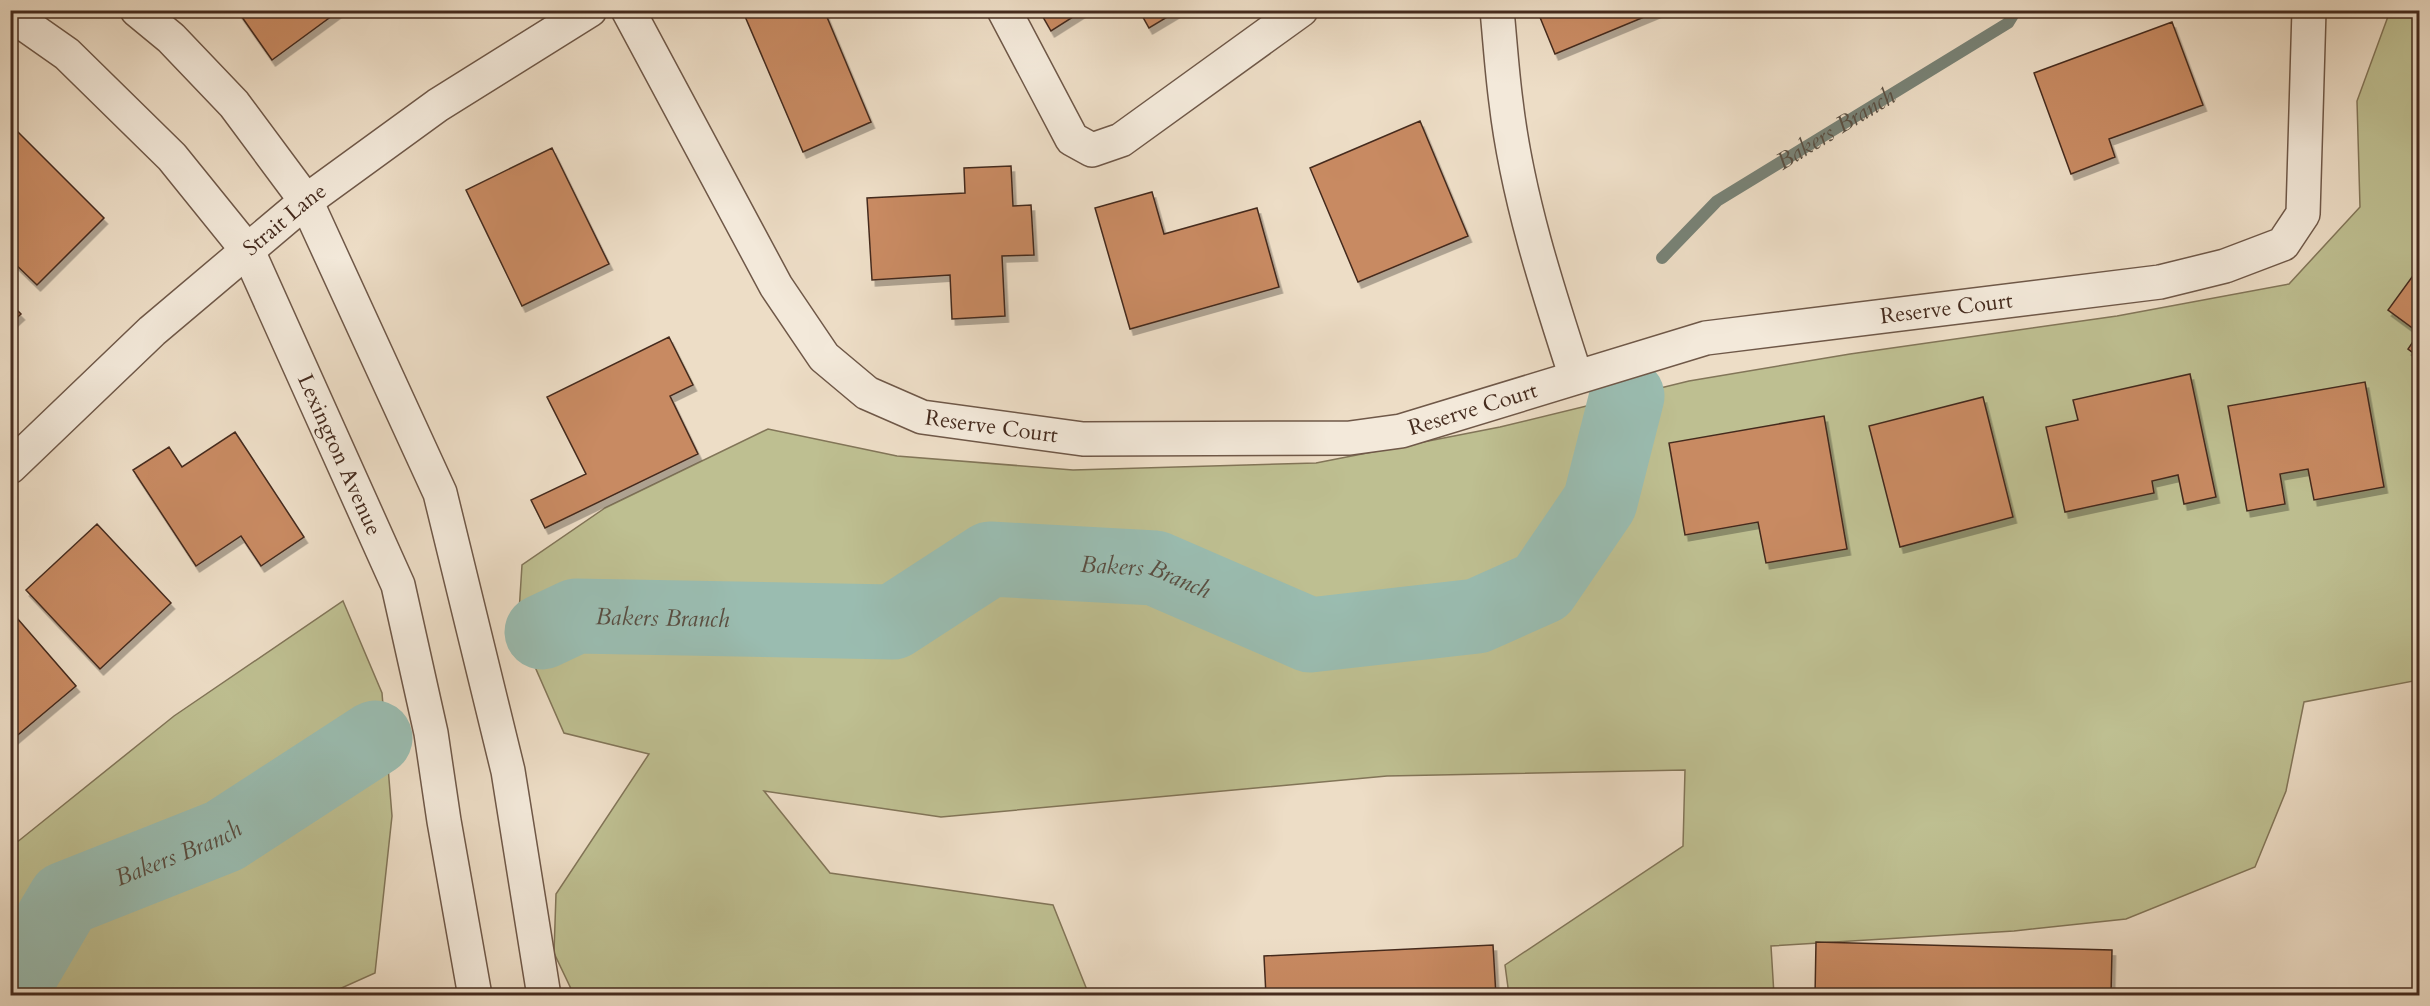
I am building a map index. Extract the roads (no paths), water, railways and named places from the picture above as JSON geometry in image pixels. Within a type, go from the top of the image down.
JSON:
[{"type":"street","points":[[137,10],[171,38],[234,104],[306,201],[440,493],[508,771],[544,996]]},
{"type":"street","name":"Strait Lane","points":[[10,467],[152,331],[306,201],[438,105],[590,10]]},
{"type":"street","name":"Reserve Court","points":[[628,10],[776,286],[824,357],[867,393],[922,417],[1083,439],[1350,438],[1401,431],[1706,338],[2160,282],[2225,266],[2283,244],[2303,214],[2309,10]]},
{"type":"street","points":[[1004,10],[1072,139],[1092,150],[1121,140],[1301,10]]},
{"type":"street","points":[[1497,10],[1506,104],[1521,186],[1550,298],[1576,377]]},
{"type":"street","name":"Lexington Avenue","points":[[10,14],[67,54],[172,157],[248,251],[398,585],[431,733],[475,996]]},
{"type":"waterway","name":"Bakers Branch","points":[[1662,258],[1717,201],[2008,23],[2016,10]]},
{"type":"waterway","name":"Bakers Branch","points":[[542,632],[576,616],[893,622],[990,559],[1155,568],[1310,635],[1477,616],[1542,587],[1600,502],[1627,396]]},
{"type":"waterway","name":"Bakers Branch","points":[[10,992],[65,899],[224,836],[375,738]]}]
